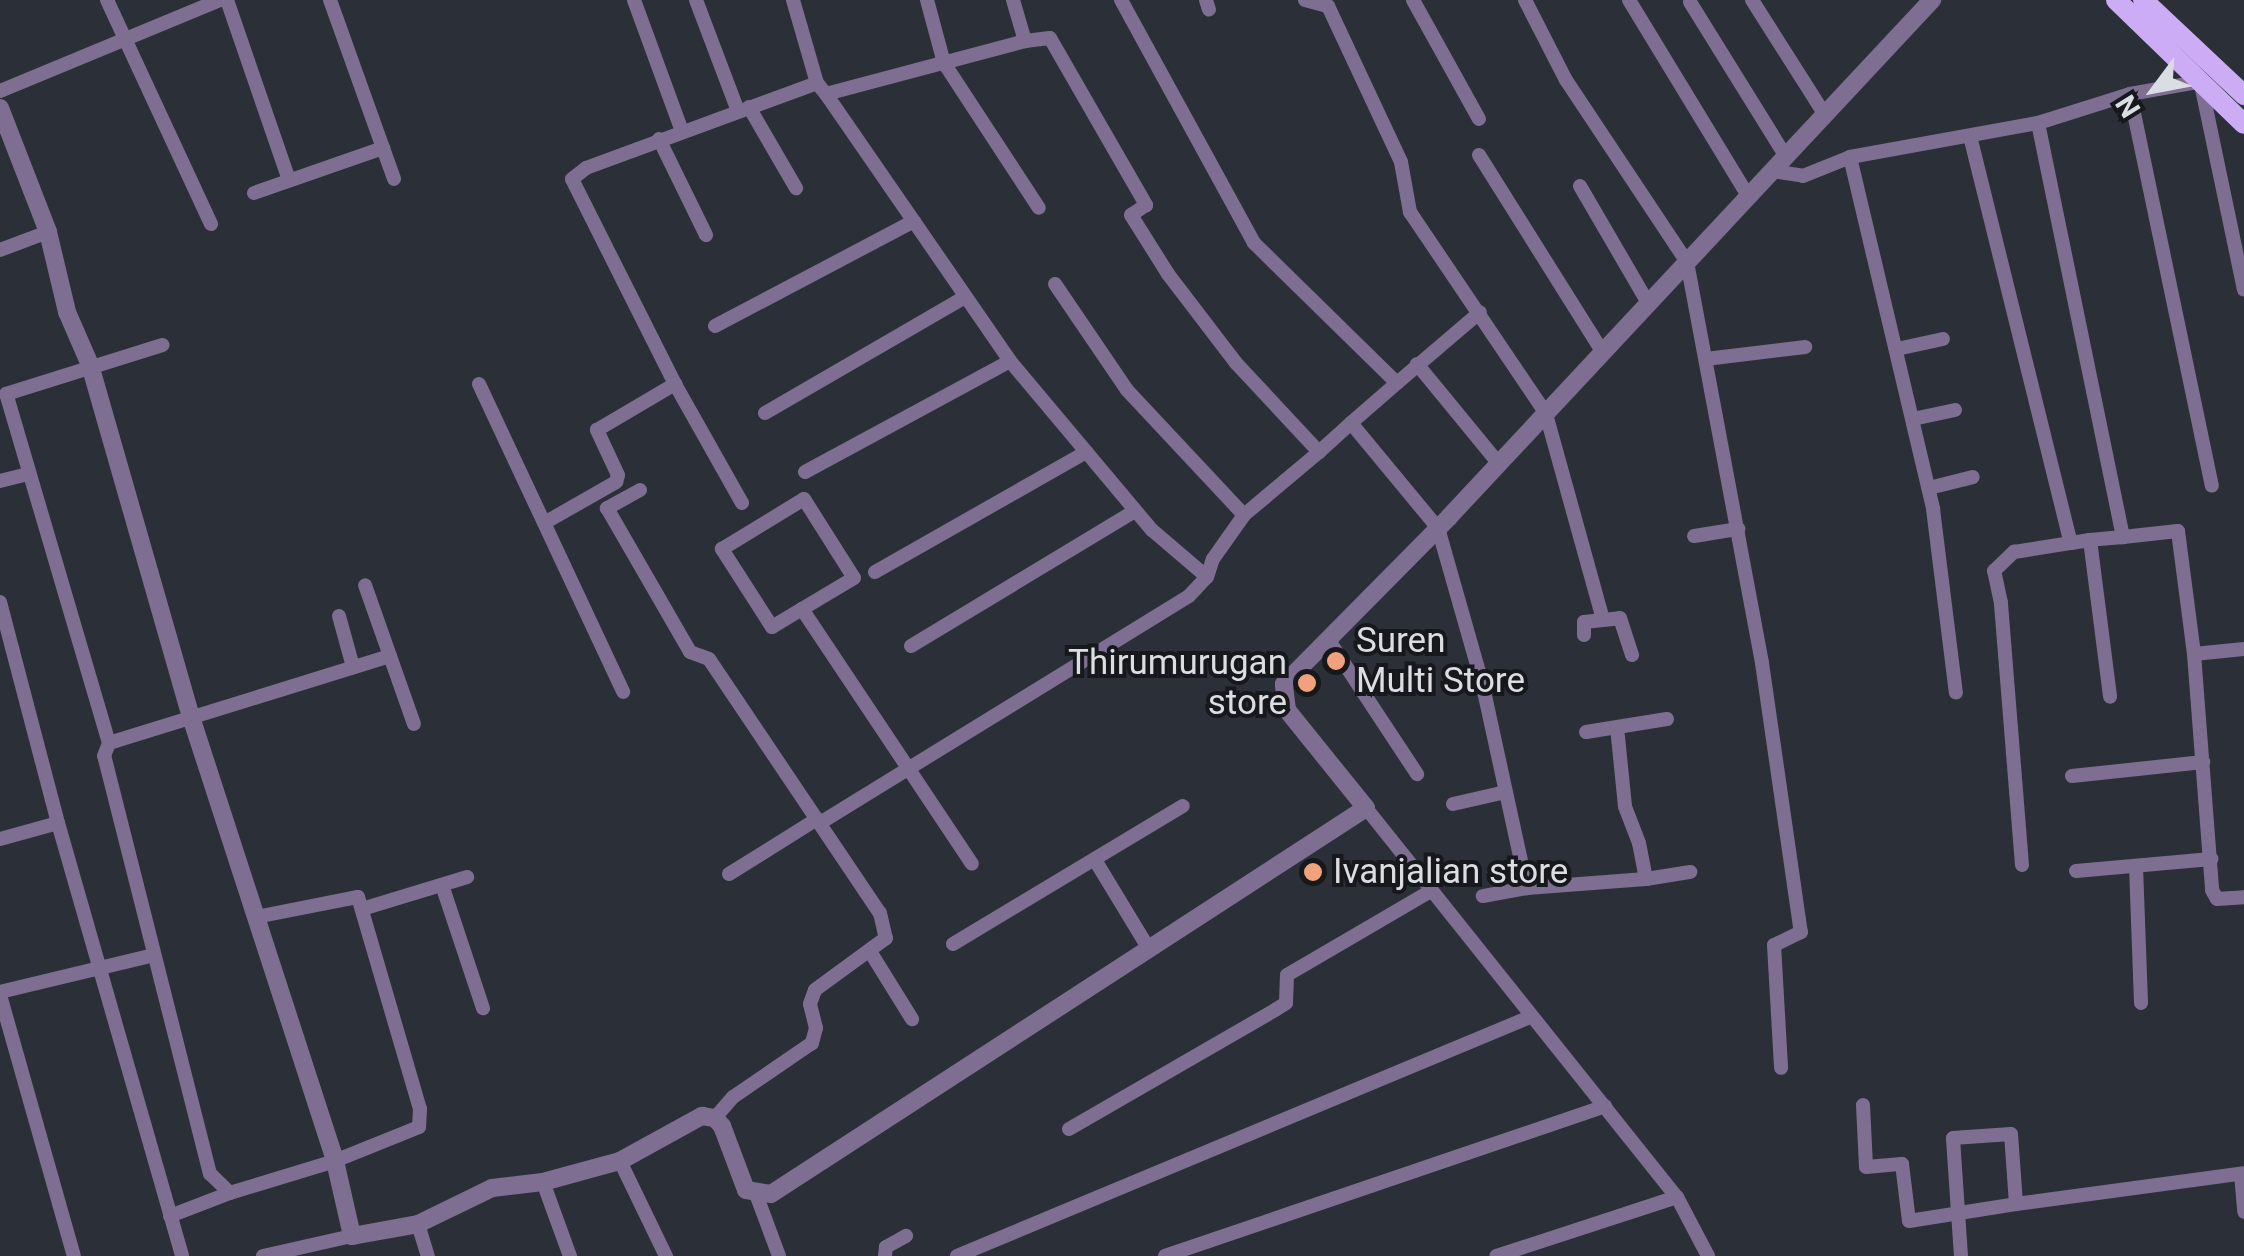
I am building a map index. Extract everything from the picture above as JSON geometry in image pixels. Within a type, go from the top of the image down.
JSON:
[{"type":"main road","points":[[2116,0],[2244,124]]},
{"type":"main road","points":[[2144,0],[2244,95]]},
{"type":"street","points":[[107,0],[212,224]]},
{"type":"street","points":[[0,91],[223,0],[289,180]]},
{"type":"street","points":[[330,0],[394,179]]},
{"type":"street","points":[[634,0],[682,131]]},
{"type":"street","points":[[696,0],[730,89],[796,188]]},
{"type":"street","points":[[792,0],[822,88],[963,298],[1010,361],[1135,510],[1181,558],[1206,577]]},
{"type":"street","points":[[927,0],[944,62],[1039,208]]},
{"type":"street","points":[[1014,0],[1025,41]]},
{"type":"street","points":[[1121,0],[1254,242],[1397,383]]},
{"type":"street","points":[[1305,0],[1328,6],[1401,162],[1410,212],[1546,414],[1603,619]]},
{"type":"street","points":[[1413,0],[1479,120]]},
{"type":"street","points":[[1525,0],[1566,80],[1687,262],[1738,529],[1801,932],[1774,945],[1781,1068]]},
{"type":"street","points":[[1629,0],[1749,197]]},
{"type":"street","points":[[1752,0],[1825,115]]},
{"type":"street","points":[[1708,1256],[1677,1197],[1287,710],[1284,684],[1500,464],[1932,0]]},
{"type":"street","points":[[1690,2],[1779,164],[1802,176],[1850,158],[2038,124],[2130,94],[2200,84],[2215,67]]},
{"type":"street","points":[[742,503],[675,384],[572,180],[577,172],[798,90],[1050,38],[1146,205],[1131,215],[1168,274],[1236,363],[1319,452]]},
{"type":"street","points":[[2200,84],[2244,290]]},
{"type":"street","points":[[2130,94],[2212,485]]},
{"type":"street","points":[[0,108],[48,232],[67,312],[90,365],[191,716],[334,1161],[352,1236]]},
{"type":"street","points":[[2038,124],[2123,536]]},
{"type":"street","points":[[1970,136],[2071,543]]},
{"type":"street","points":[[659,140],[706,235]]},
{"type":"street","points":[[254,193],[384,148]]},
{"type":"street","points":[[1478,156],[1603,353]]},
{"type":"street","points":[[1850,158],[1928,488],[1956,693]]},
{"type":"street","points":[[1580,186],[1648,303]]},
{"type":"street","points":[[715,326],[914,220]]},
{"type":"street","points":[[0,250],[48,232]]},
{"type":"street","points":[[1054,284],[1127,390],[1244,515]]},
{"type":"street","points":[[765,413],[963,298]]},
{"type":"street","points":[[729,874],[1189,596],[1206,577],[1214,558],[1244,515],[1480,312]]},
{"type":"street","points":[[1896,349],[1944,339]]},
{"type":"street","points":[[162,345],[6,394],[109,743],[104,756],[210,1174],[230,1193]]},
{"type":"street","points":[[1706,359],[1805,348]]},
{"type":"street","points":[[805,472],[1010,361]]},
{"type":"street","points":[[1417,364],[1500,464]]},
{"type":"street","points":[[479,384],[623,692]]},
{"type":"street","points":[[546,522],[616,482],[618,475],[597,430],[675,384]]},
{"type":"street","points":[[1912,419],[1956,410]]},
{"type":"street","points":[[1351,423],[1438,528],[1482,682],[1527,888]]},
{"type":"street","points":[[875,572],[1064,468],[1086,452]]},
{"type":"street","points":[[0,482],[29,474]]},
{"type":"street","points":[[1928,488],[1973,477]]},
{"type":"street","points":[[640,490],[607,508],[690,652],[709,659],[880,913],[886,938],[871,953],[815,990],[810,1004],[816,1028],[812,1043],[733,1098],[715,1118]]},
{"type":"street","points":[[804,499],[854,578],[802,609],[772,627],[722,549],[804,499]]},
{"type":"street","points":[[911,646],[1135,510]]},
{"type":"street","points":[[1694,536],[1738,529]]},
{"type":"street","points":[[2022,865],[2001,603],[1994,571],[2014,552],[2178,530],[2194,654],[2213,895],[2244,897]]},
{"type":"street","points":[[2090,540],[2110,698]]},
{"type":"street","points":[[365,585],[414,724]]},
{"type":"street","points":[[0,602],[58,823],[182,1256]]},
{"type":"street","points":[[802,609],[972,864]]},
{"type":"street","points":[[339,616],[353,668]]},
{"type":"street","points":[[1584,635],[1584,622],[1616,617],[1624,622],[1632,655]]},
{"type":"street","points":[[1328,639],[1417,774]]},
{"type":"street","points":[[2194,654],[2244,649]]},
{"type":"street","points":[[109,743],[390,656]]},
{"type":"street","points":[[1586,732],[1668,719]]},
{"type":"street","points":[[1617,727],[1625,806],[1639,843],[1646,879]]},
{"type":"street","points":[[2072,776],[2203,762]]},
{"type":"street","points":[[1453,804],[1506,792]]},
{"type":"street","points":[[952,944],[1183,806]]},
{"type":"street","points":[[715,1118],[746,1190],[770,1194],[1366,808]]},
{"type":"street","points":[[0,839],[58,823]]},
{"type":"street","points":[[2076,871],[2211,859]]},
{"type":"street","points":[[1095,860],[1150,950]]},
{"type":"street","points":[[2136,866],[2141,1002]]},
{"type":"street","points":[[1483,896],[1690,872]]},
{"type":"street","points":[[362,908],[467,877]]},
{"type":"street","points":[[442,884],[483,1008]]},
{"type":"street","points":[[1069,1128],[1276,1010],[1286,1003],[1287,976],[1431,891]]},
{"type":"street","points":[[170,1216],[334,1161],[420,1127],[420,1108],[358,897],[256,917]]},
{"type":"street","points":[[871,953],[912,1018]]},
{"type":"street","points":[[74,1256],[0,994],[154,955]]},
{"type":"street","points":[[957,1256],[1530,1017]]},
{"type":"street","points":[[1863,1105],[1866,1167],[1902,1164],[1909,1221],[2243,1174],[2244,1212]]},
{"type":"street","points":[[1164,1256],[1604,1106]]},
{"type":"street","points":[[264,1256],[308,1251],[352,1236],[418,1224],[492,1188],[543,1182],[620,1161],[702,1116],[715,1118]]},
{"type":"street","points":[[1960,1256],[1953,1138],[2010,1134],[2016,1204]]},
{"type":"street","points":[[620,1161],[666,1256]]},
{"type":"street","points":[[543,1182],[570,1256]]},
{"type":"street","points":[[756,1194],[779,1256]]},
{"type":"street","points":[[1496,1256],[1677,1197]]},
{"type":"street","points":[[418,1224],[428,1256]]},
{"type":"street","points":[[885,1256],[886,1247],[906,1236]]},
{"type":"place","name":"Suren Multi Store","points":[[1336,661]]},
{"type":"place","name":"Thirumurugan store","points":[[1307,683]]},
{"type":"place","name":"Ivanjalian store","points":[[1313,872]]}]
